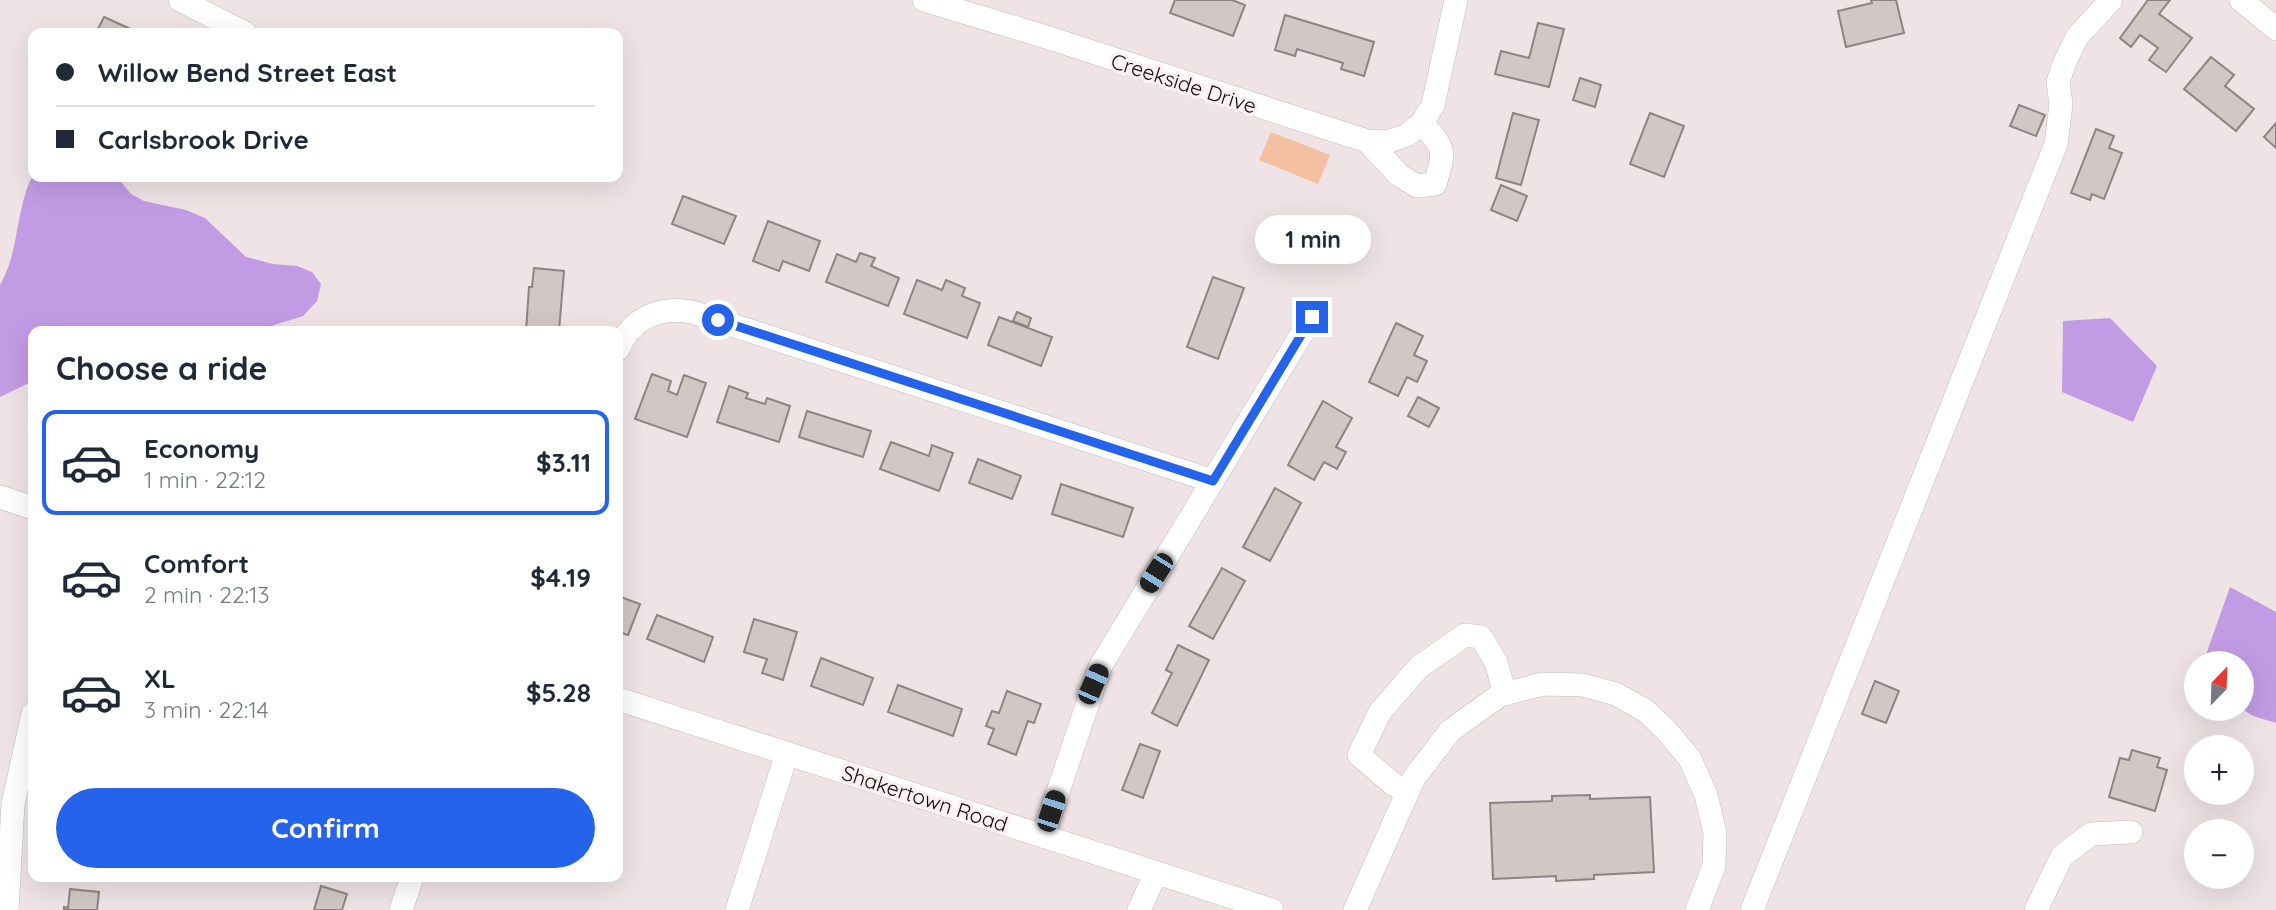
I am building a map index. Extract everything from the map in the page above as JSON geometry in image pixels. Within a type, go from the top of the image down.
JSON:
[{"type":"street","points":[[180,0],[234,28]]},
{"type":"street","name":"Creekside Drive","points":[[924,0],[1367,141],[1378,142],[1407,135],[1428,113]]},
{"type":"street","points":[[1367,141],[1399,175],[1417,186],[1435,184],[1443,156],[1428,113],[1456,0]]},
{"type":"street","points":[[1752,910],[2056,144],[2061,104],[2058,82],[2064,64],[2077,37],[2111,0]]},
{"type":"street","points":[[2241,0],[2276,29]]},
{"type":"street","points":[[623,340],[643,318],[667,310],[692,312],[1213,481]]},
{"type":"street","points":[[1043,836],[1100,667],[1312,317]]},
{"type":"street","points":[[0,497],[28,506]]},
{"type":"street","points":[[1408,793],[1359,755],[1380,712],[1419,667],[1465,635],[1481,637],[1496,662],[1505,694]]},
{"type":"street","points":[[1354,910],[1414,778],[1450,731],[1500,695],[1543,684],[1583,685],[1616,694],[1646,711],[1690,759],[1706,795],[1715,833],[1714,866],[1697,910]]},
{"type":"street","name":"Shakertown Road","points":[[623,701],[1272,910]]},
{"type":"street","points":[[7,910],[13,804],[28,736]]},
{"type":"street","points":[[737,910],[787,753]]},
{"type":"street","points":[[2036,910],[2062,856],[2091,834],[2131,832]]},
{"type":"street","points":[[1139,910],[1156,873]]},
{"type":"street","points":[[401,910],[410,882]]},
{"type":"shaded area","points":[[1271,132],[1330,155],[1318,184],[1259,160]]},
{"type":"shaded area","points":[[30,182],[121,182],[131,194],[144,201],[186,210],[205,218],[246,257],[273,264],[297,266],[312,272],[321,284],[317,301],[303,316],[271,326],[28,326],[28,383],[0,397],[0,285],[11,258]]},
{"type":"shaded area","points":[[2110,318],[2157,366],[2133,422],[2062,392],[2063,321]]},
{"type":"shaded area","points":[[2230,587],[2276,612],[2276,723],[2254,716],[2254,651],[2207,651]]},
{"type":"building","points":[[1175,0],[1232,0],[1245,5],[1233,36],[1170,13]]},
{"type":"building","points":[[1871,0],[1896,0],[1904,33],[1846,47],[1838,11],[1872,3]]},
{"type":"building","points":[[2148,0],[2170,0],[2159,14],[2192,38],[2166,72],[2149,60],[2158,48],[2140,35],[2131,47],[2120,38]]},
{"type":"building","points":[[1285,15],[1374,42],[1364,76],[1341,69],[1343,63],[1297,49],[1295,56],[1275,50]]},
{"type":"building","points":[[104,17],[128,28],[98,28]]},
{"type":"building","points":[[1538,23],[1564,29],[1549,87],[1495,74],[1501,51],[1529,58]]},
{"type":"building","points":[[2211,57],[2234,75],[2225,86],[2254,109],[2236,131],[2184,89]]},
{"type":"building","points":[[1580,78],[1601,85],[1595,107],[1573,100]]},
{"type":"building","points":[[2019,105],[2045,115],[2036,136],[2010,126]]},
{"type":"building","points":[[1513,113],[1539,120],[1521,185],[1496,178]]},
{"type":"building","points":[[1650,113],[1684,126],[1664,177],[1630,164]]},
{"type":"building","points":[[2276,123],[2276,148],[2264,137]]},
{"type":"building","points":[[2096,129],[2114,136],[2109,148],[2122,153],[2104,199],[2092,194],[2090,200],[2071,193]]},
{"type":"building","points":[[1501,185],[1527,196],[1517,221],[1491,210]]},
{"type":"building","points":[[683,196],[736,216],[724,244],[672,224]]},
{"type":"building","points":[[768,221],[820,241],[809,271],[783,261],[779,271],[753,261]]},
{"type":"building","points":[[860,253],[875,258],[871,266],[899,278],[888,306],[826,282],[837,254],[856,262]]},
{"type":"building","points":[[534,268],[564,271],[559,326],[526,326],[529,287],[532,287]]},
{"type":"building","points":[[1213,277],[1244,288],[1218,359],[1187,347]]},
{"type":"building","points":[[917,280],[942,290],[946,280],[965,288],[962,296],[980,303],[967,338],[904,314]]},
{"type":"building","points":[[1017,312],[1031,318],[1028,327],[1013,321]]},
{"type":"building","points":[[999,317],[1052,337],[1041,366],[988,345]]},
{"type":"building","points":[[1396,323],[1423,336],[1414,355],[1427,361],[1417,382],[1407,377],[1398,396],[1369,382]]},
{"type":"building","points":[[652,374],[671,381],[668,391],[677,395],[684,375],[706,383],[687,437],[635,419]]},
{"type":"building","points":[[729,386],[748,393],[746,398],[765,404],[767,398],[790,406],[779,442],[717,422]]},
{"type":"building","points":[[1418,397],[1439,408],[1429,427],[1408,416]]},
{"type":"building","points":[[1323,401],[1352,418],[1336,447],[1346,452],[1337,469],[1324,462],[1314,480],[1288,465]]},
{"type":"building","points":[[807,411],[871,431],[863,457],[799,437]]},
{"type":"building","points":[[891,442],[929,456],[932,445],[953,453],[939,491],[880,469]]},
{"type":"building","points":[[978,459],[1021,476],[1012,499],[969,483]]},
{"type":"building","points":[[1061,484],[1133,508],[1123,537],[1052,514]]},
{"type":"building","points":[[1275,488],[1301,503],[1270,561],[1243,547]]},
{"type":"building","points":[[1222,568],[1245,581],[1213,639],[1189,626]]},
{"type":"building","points":[[623,598],[640,604],[628,635],[623,634]]},
{"type":"building","points":[[657,615],[713,637],[704,662],[647,639]]},
{"type":"building","points":[[754,619],[797,632],[783,680],[762,673],[767,659],[744,652]]},
{"type":"building","points":[[1178,645],[1209,660],[1177,726],[1152,713],[1172,673],[1166,670]]},
{"type":"building","points":[[821,658],[873,678],[863,705],[811,686]]},
{"type":"building","points":[[1875,681],[1899,691],[1886,723],[1862,714]]},
{"type":"building","points":[[898,685],[962,709],[953,736],[888,712]]},
{"type":"building","points":[[1007,691],[1041,704],[1034,723],[1028,721],[1016,755],[988,744],[994,729],[986,726],[992,711],[999,713]]},
{"type":"building","points":[[1140,744],[1160,751],[1143,798],[1122,790]]},
{"type":"building","points":[[2132,750],[2160,758],[2157,767],[2167,770],[2155,811],[2109,797],[2120,758],[2129,760]]},
{"type":"building","points":[[1590,795],[1590,799],[1650,797],[1654,872],[1594,875],[1594,879],[1556,881],[1556,876],[1493,879],[1490,803],[1552,801],[1552,796]]},
{"type":"building","points":[[321,886],[347,894],[342,910],[314,910]]},
{"type":"building","points":[[70,889],[99,892],[97,910],[64,910],[64,907],[68,908]]},
{"type":"route","points":[[718,320],[1213,481],[1312,317]]}]
